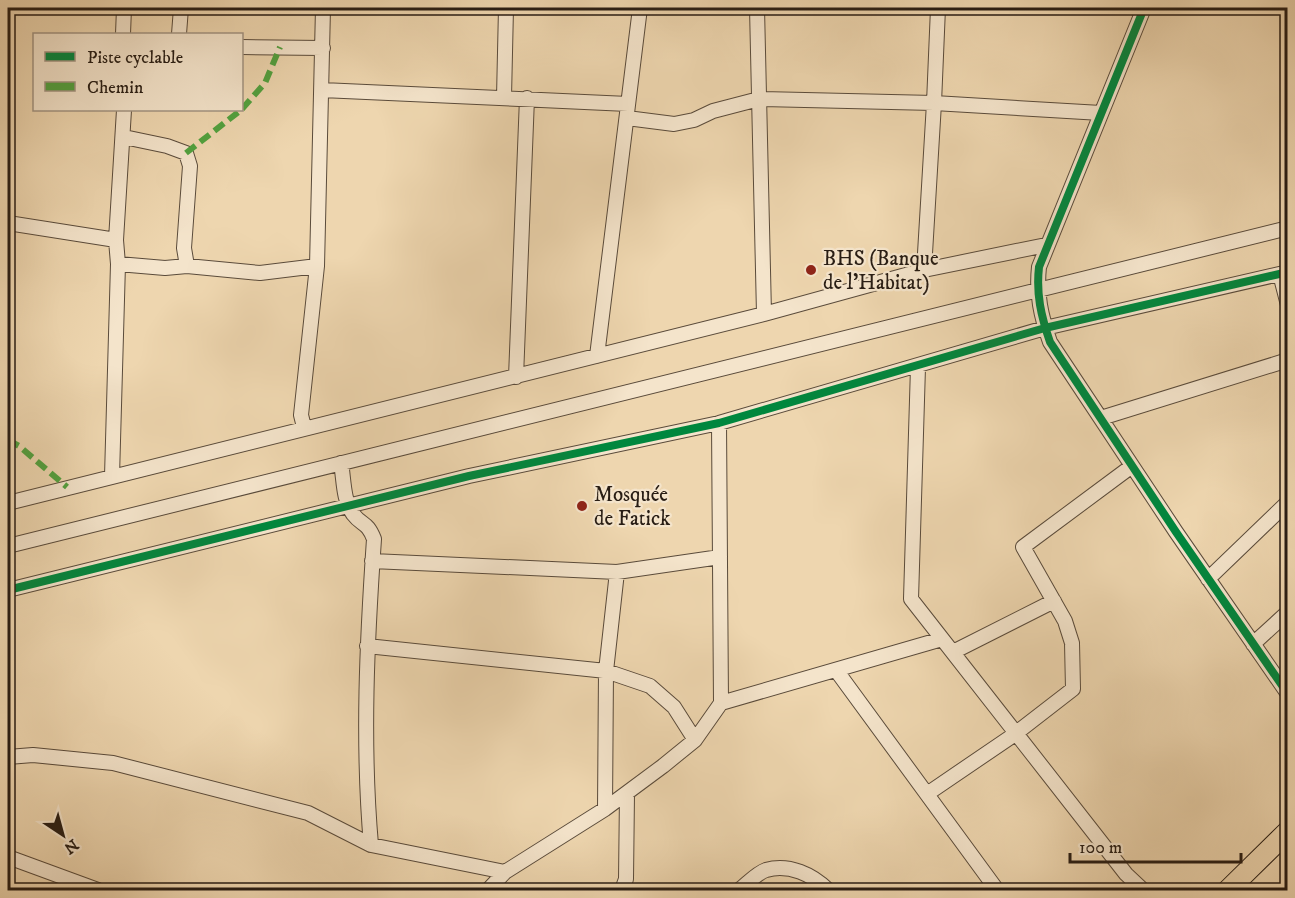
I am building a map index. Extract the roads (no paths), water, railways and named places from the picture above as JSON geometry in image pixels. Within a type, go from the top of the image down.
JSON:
[{"type":"highway","points":[[1228,891],[1287,831]]},
{"type":"street","points":[[123,33],[124,8]]},
{"type":"street","points":[[179,33],[181,8]]},
{"type":"street","points":[[304,428],[301,416],[317,266],[323,8]]},
{"type":"street","points":[[504,97],[506,8]]},
{"type":"street","points":[[597,356],[640,8]]},
{"type":"street","points":[[757,8],[764,314]]},
{"type":"street","points":[[924,270],[938,8]]},
{"type":"street","points":[[1144,8],[1046,245],[1039,267],[1037,289],[1050,342],[1287,694]]},
{"type":"street","points":[[243,46],[322,48]]},
{"type":"street","points":[[322,90],[527,98],[627,111],[674,124],[694,120],[713,111],[759,99],[934,103],[1101,113]]},
{"type":"street","points":[[516,377],[527,98]]},
{"type":"street","points":[[112,476],[118,264],[116,240],[124,111]]},
{"type":"street","points":[[124,137],[167,146],[186,153],[189,166],[184,248],[187,266]]},
{"type":"street","points":[[8,223],[116,240]]},
{"type":"street","points":[[8,546],[1287,228]]},
{"type":"street","points":[[8,502],[516,377],[764,314],[924,270],[1046,245]]},
{"type":"street","points":[[118,264],[165,268],[187,266],[260,273],[317,266]]},
{"type":"street","points":[[8,590],[469,476],[719,423],[918,368],[1046,328],[1284,273],[1287,305]]},
{"type":"street","points":[[1101,418],[1287,360]]},
{"type":"street","points":[[918,368],[911,599],[1126,874],[1143,891]]},
{"type":"street","points":[[488,891],[505,872],[627,794],[695,740],[721,704],[719,423]]},
{"type":"street","points":[[341,463],[348,505],[355,516],[369,525],[374,538],[366,646],[365,779],[371,845]]},
{"type":"street","points":[[927,794],[1015,734],[1073,689],[1072,643],[1054,601],[1023,547],[1132,466]]},
{"type":"street","points":[[1208,579],[1287,502]]},
{"type":"street","points":[[372,561],[617,572],[720,557]]},
{"type":"street","points":[[605,809],[606,671],[617,572]]},
{"type":"street","points":[[953,652],[1054,601]]},
{"type":"street","points":[[1253,644],[1287,612]]},
{"type":"street","points":[[721,704],[942,639]]},
{"type":"street","points":[[366,646],[606,671],[650,686],[674,707],[695,740]]},
{"type":"street","points":[[836,670],[997,891]]},
{"type":"street","points":[[8,757],[33,755],[113,763],[308,813],[371,845],[505,872]]},
{"type":"street","points":[[622,891],[626,879],[627,794]]},
{"type":"street","points":[[8,857],[98,891]]},
{"type":"street","points":[[739,891],[765,870],[783,868],[805,873],[828,891]]},
{"type":"place","name":"BHS (Banque de l'Habitat)","points":[[811,270]]},
{"type":"place","name":"Mosquée de Fatick","points":[[582,506]]}]
